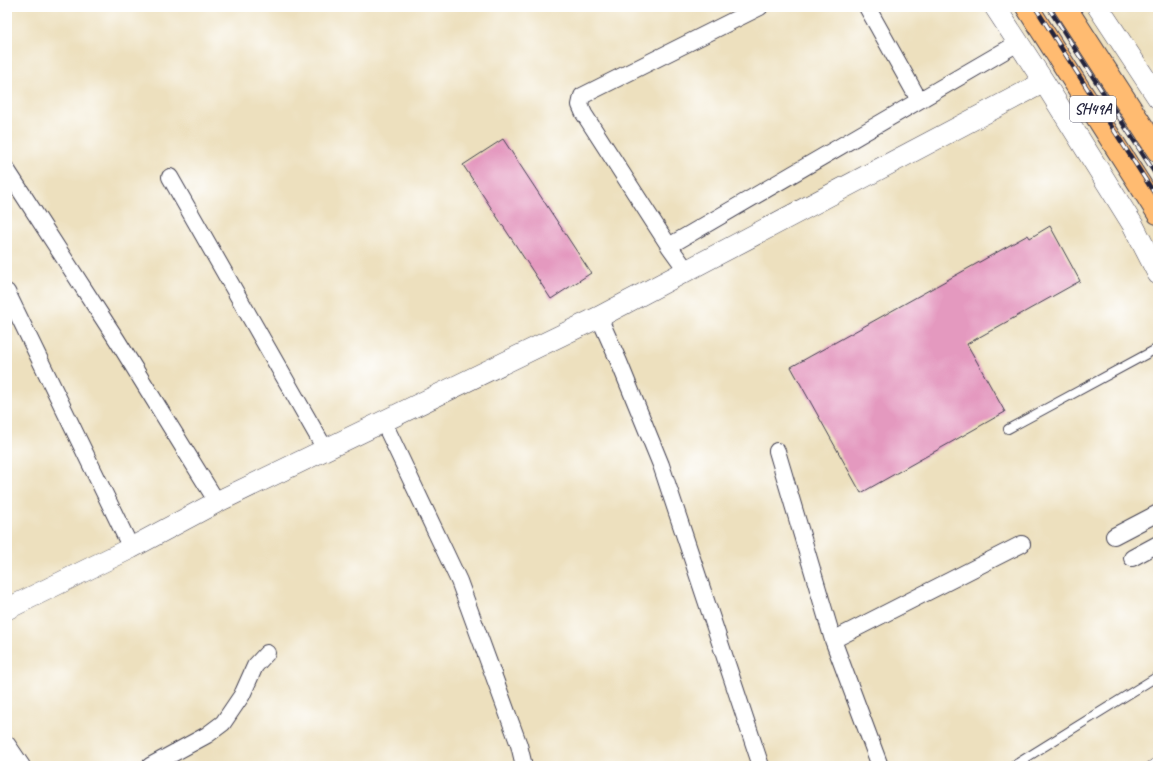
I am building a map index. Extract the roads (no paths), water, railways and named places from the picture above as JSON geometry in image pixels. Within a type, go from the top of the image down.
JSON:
[{"type":"main road","name":"SH49A","points":[[1027,7],[1158,212]]},
{"type":"main road","name":"SH49A","points":[[1065,7],[1158,151]]},
{"type":"street","points":[[688,271],[669,246],[584,114],[580,105],[582,96],[760,7]]},
{"type":"street","points":[[867,7],[919,100]]},
{"type":"street","points":[[995,7],[1044,82],[1133,225],[1158,274]]},
{"type":"street","points":[[1098,7],[1158,98]]},
{"type":"street","points":[[669,246],[1018,43]]},
{"type":"street","points":[[7,609],[131,548],[217,502],[599,317],[1044,82]]},
{"type":"street","points":[[1090,157],[1113,141]]},
{"type":"street","points":[[7,170],[117,340],[217,502]]},
{"type":"street","points":[[170,177],[326,449]]},
{"type":"street","points":[[7,292],[131,548]]},
{"type":"street","points":[[599,317],[661,465],[761,766]]},
{"type":"street","points":[[392,416],[384,424],[459,581],[519,745],[524,766]]},
{"type":"street","points":[[777,451],[833,640],[880,766]]},
{"type":"street","points":[[1114,536],[1158,512]]},
{"type":"street","points":[[833,640],[1022,544]]},
{"type":"street","points":[[1132,558],[1158,544]]},
{"type":"street","points":[[150,766],[207,734],[223,723],[242,695],[255,666],[267,653]]},
{"type":"street","points":[[7,744],[22,766]]},
{"type":"lane","points":[[1008,429],[1158,348]]},
{"type":"lane","points":[[1013,766],[1158,676]]},
{"type":"lane","points":[[1151,766],[1158,761]]},
{"type":"railway","points":[[1035,7],[1158,199]]},
{"type":"railway","points":[[1048,7],[1158,178]]}]
